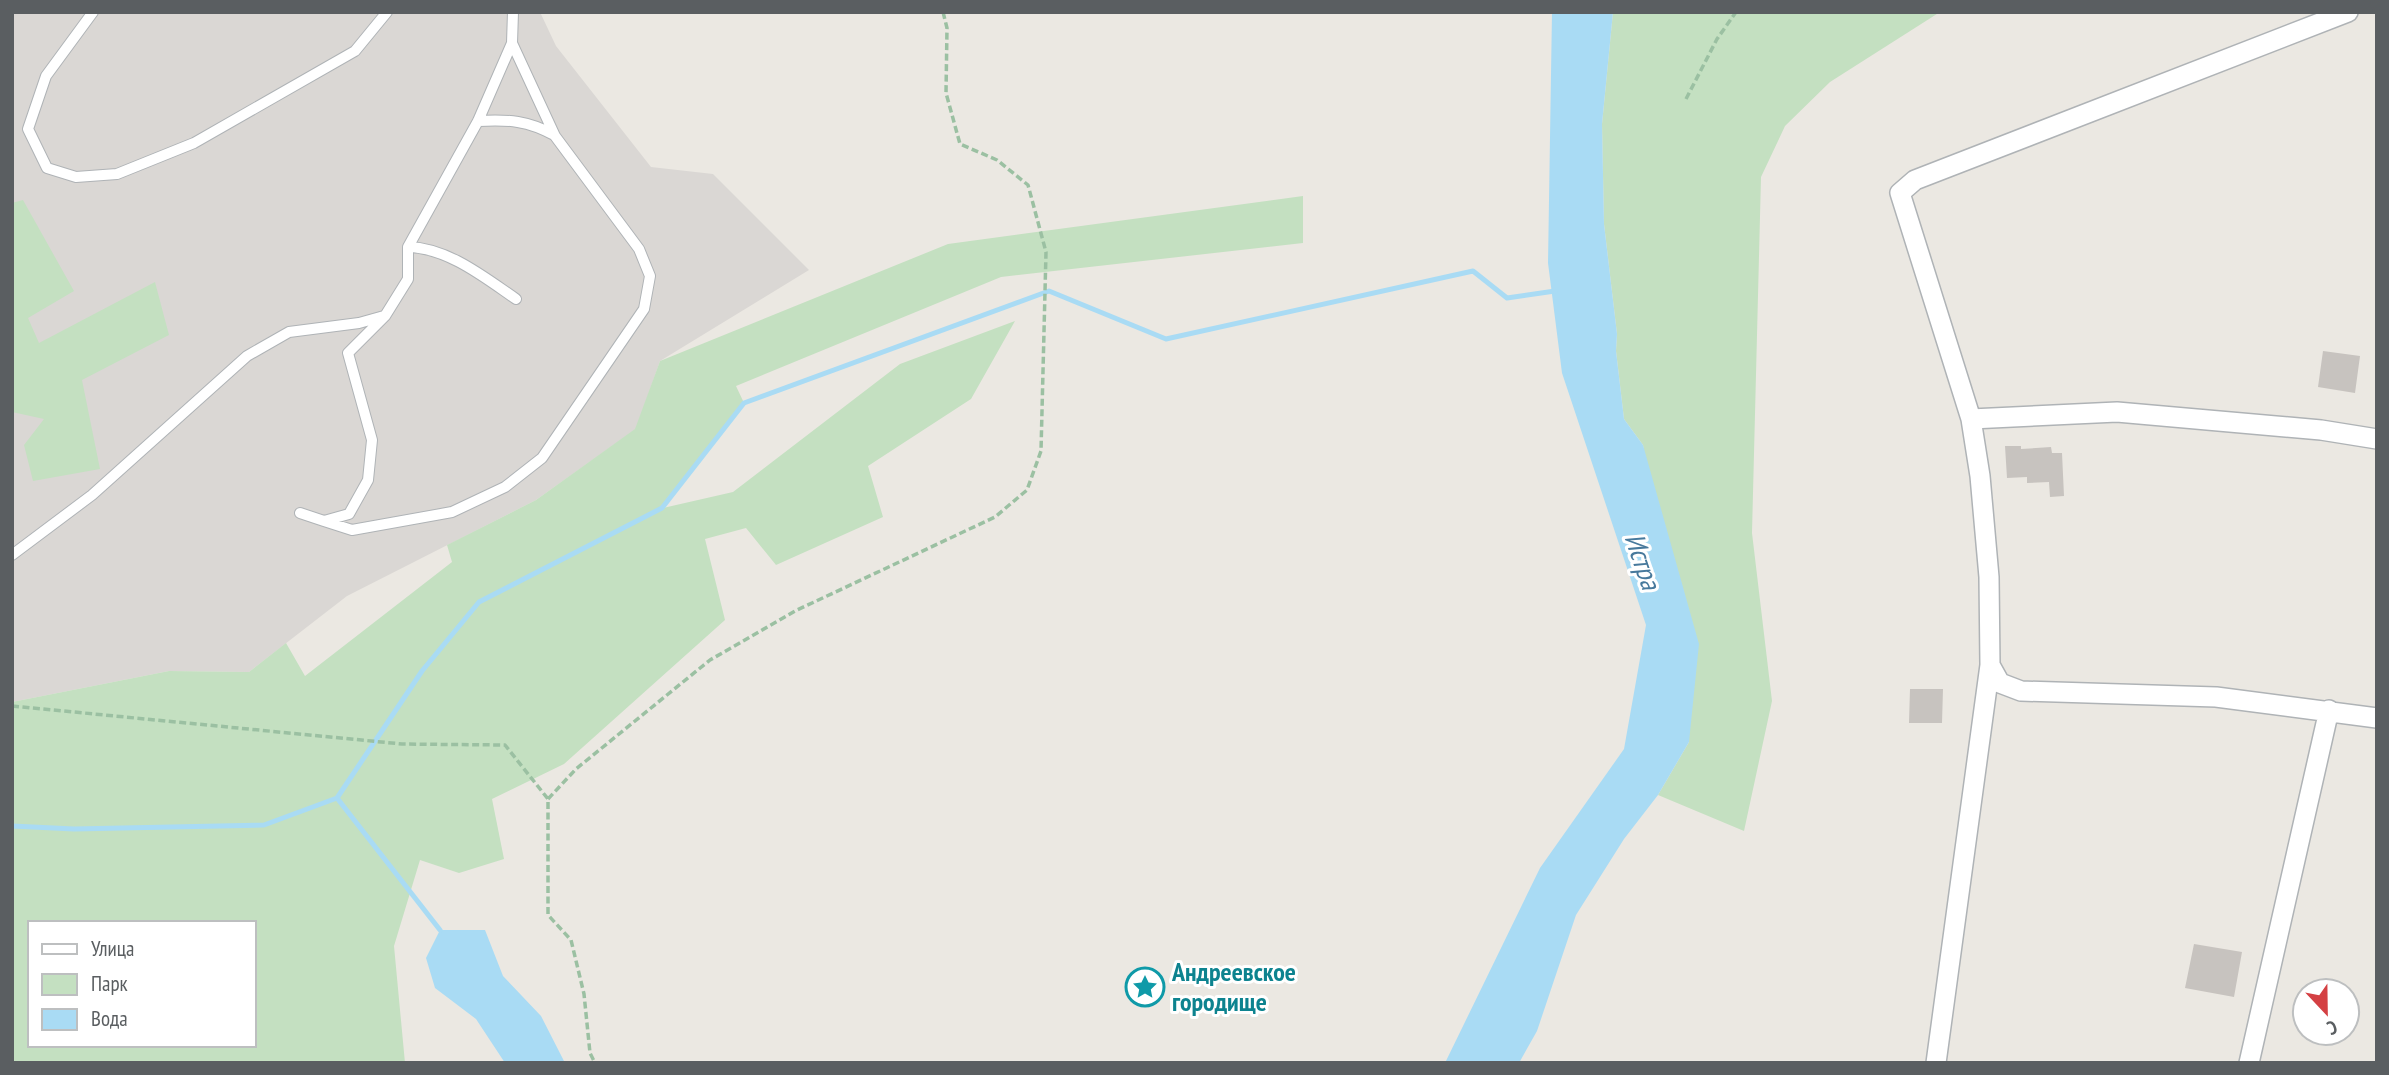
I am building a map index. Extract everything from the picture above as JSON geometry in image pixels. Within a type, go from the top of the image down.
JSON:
[{"type":"street","points":[[1936,1063],[1990,665],[1989,577],[1980,476],[1971,419],[1900,193],[1915,180],[2348,12]]},
{"type":"street","points":[[1971,419],[2117,412],[2321,430],[2377,439]]},
{"type":"street","points":[[1990,665],[2000,683],[2021,691],[2216,697],[2377,718]]},
{"type":"street","points":[[2249,1063],[2329,710]]},
{"type":"lane","points":[[93,12],[46,76],[28,129],[47,168],[76,177],[117,174],[194,143],[355,51],[387,12]]},
{"type":"lane","points":[[324,521],[349,514],[368,480],[372,440],[348,353],[385,316],[408,279],[408,247],[478,121],[512,43],[513,12]]},
{"type":"lane","points":[[300,513],[352,530],[452,512],[505,487],[542,458],[644,309],[650,276],[639,249],[555,135],[512,43]]},
{"type":"lane","points":[[478,121],[507,119],[534,124],[555,135]]},
{"type":"lane","points":[[408,247],[428,248],[479,273],[516,299]]},
{"type":"lane","points":[[12,555],[92,495],[247,356],[289,332],[359,323],[385,316]]},
{"type":"path","points":[[548,799],[576,769],[710,660],[795,611],[995,517],[1027,490],[1041,451],[1046,252],[1028,185],[997,160],[960,144],[946,93],[947,28],[943,12]]},
{"type":"path","points":[[1686,99],[1717,39],[1736,12]]},
{"type":"path","points":[[12,706],[402,744],[505,745],[548,799],[548,915],[571,940],[584,994],[590,1053],[595,1063]]},
{"type":"shaded area","points":[[12,12],[540,12],[556,46],[651,167],[713,174],[809,270],[660,361],[636,429],[536,500],[347,596],[249,672],[169,671],[12,702]]},
{"type":"green space","points":[[1613,12],[1940,12],[1830,82],[1785,126],[1761,177],[1752,533],[1772,701],[1744,831],[1658,795],[1689,742],[1643,445],[1624,419],[1616,351],[1617,334],[1604,224],[1602,124]]},
{"type":"green space","points":[[1303,196],[1303,243],[1001,277],[736,386],[744,403],[663,508],[733,492],[900,364],[1015,321],[971,399],[868,466],[883,517],[776,565],[746,528],[705,539],[725,620],[564,764],[492,799],[504,859],[459,873],[420,860],[394,946],[405,1063],[12,1063],[12,702],[169,671],[249,672],[286,643],[305,676],[452,562],[447,545],[536,500],[635,429],[660,361],[948,244]]},
{"type":"green space","points":[[23,200],[74,291],[28,318],[39,343],[155,282],[169,335],[82,380],[100,469],[33,481],[24,445],[44,419],[12,412],[12,203]]},
{"type":"water","name":"Истра","points":[[1552,12],[1613,12],[1602,124],[1604,224],[1624,419],[1643,445],[1699,644],[1689,742],[1658,795],[1624,839],[1576,915],[1537,1031],[1519,1063],[1445,1063],[1540,868],[1624,749],[1646,625],[1562,373],[1548,263]]},
{"type":"water","points":[[440,930],[485,930],[503,976],[541,1016],[565,1063],[505,1063],[476,1019],[435,988],[426,958]]},
{"type":"building","points":[[2323,351],[2360,356],[2355,393],[2318,387]]},
{"type":"building","points":[[2005,446],[2021,446],[2021,449],[2051,447],[2052,453],[2062,453],[2064,496],[2050,497],[2049,482],[2027,483],[2027,477],[2007,478]]},
{"type":"building","points":[[1910,689],[1943,689],[1942,723],[1909,723]]},
{"type":"building","points":[[2194,944],[2242,952],[2234,997],[2185,988]]},
{"type":"waterway","points":[[440,930],[337,798],[422,671],[479,602],[662,508],[744,403],[1049,291],[1166,339],[1473,271],[1507,298],[1555,291]]},
{"type":"waterway","points":[[12,826],[74,829],[264,825],[337,798]]},
{"type":"place","name":"Андреевское городище","points":[[1145,987]]}]
